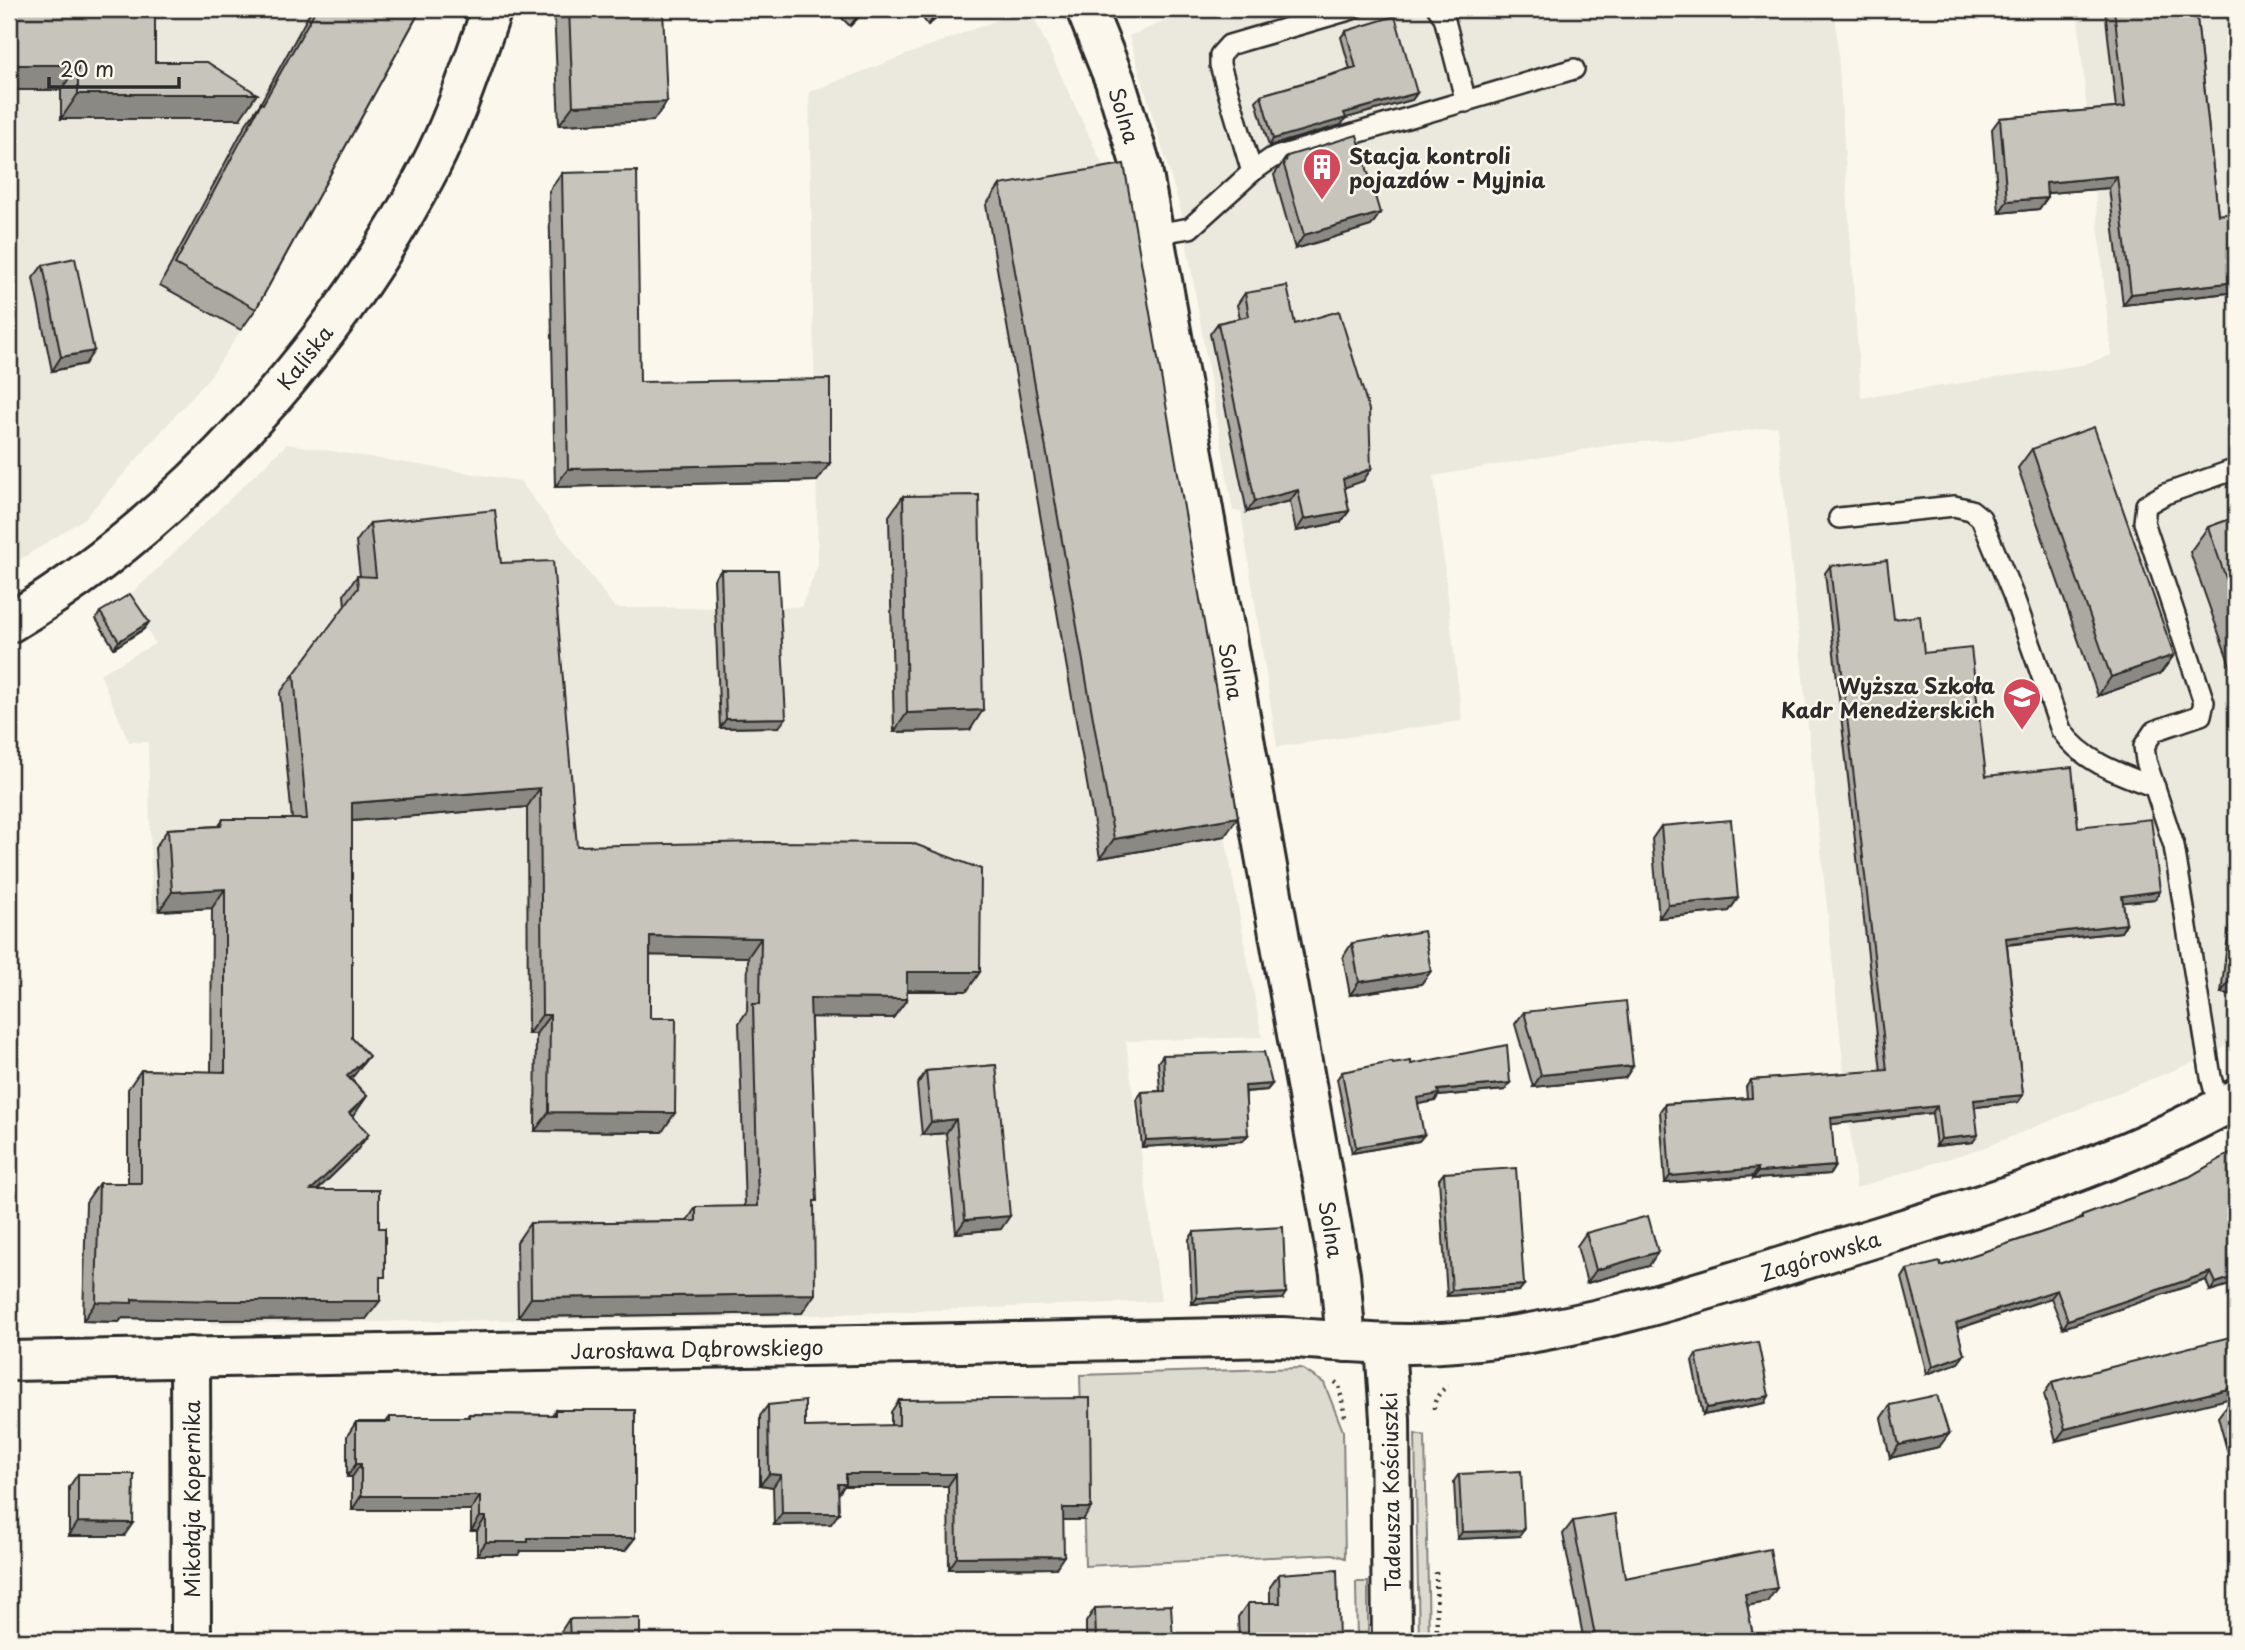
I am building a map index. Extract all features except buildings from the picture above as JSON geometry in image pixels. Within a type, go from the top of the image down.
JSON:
[{"type":"street","name":"Kaliska","points":[[9,623],[107,555],[178,494],[257,416],[318,341],[386,244],[432,164],[492,9]]},
{"type":"street","name":"Solna","points":[[1086,9],[1115,81],[1142,169],[1340,1274],[1346,1342]]},
{"type":"street","name":"Zagórowska","points":[[1385,1344],[1455,1342],[1531,1333],[1577,1324],[1709,1289],[2062,1178],[2167,1136],[2228,1103]]},
{"type":"street","name":"Jarosława Dąbrowskiego","points":[[9,1361],[1268,1338],[1385,1344]]},
{"type":"street","name":"Tadeusza Kościuszki","points":[[1385,1344],[1390,1419],[1392,1641]]},
{"type":"street","name":"Mikołaja Kopernika","points":[[190,1357],[191,1641]]},
{"type":"lane","points":[[1252,172],[1220,65],[1220,55],[1229,45],[1353,9]]},
{"type":"lane","points":[[1438,9],[1444,17],[1466,102]]},
{"type":"lane","points":[[1154,233],[1190,228],[1252,172],[1272,158],[1574,69]]},
{"type":"lane","points":[[2228,1103],[2211,1077],[2174,846],[2146,761],[2144,746],[2154,731],[2201,715],[2204,702],[2144,522],[2146,505],[2165,494],[2236,469]]},
{"type":"lane","points":[[1839,518],[1954,506],[1971,510],[1981,518],[2013,596],[2061,730],[2069,741],[2105,769],[2155,786]]},
{"type":"path","points":[[1331,1378],[1339,1385],[1346,1421]]},
{"type":"path","points":[[1434,1419],[1434,1404],[1441,1390],[1458,1380]]},
{"type":"path","points":[[1436,1572],[1437,1641]]},
{"type":"shaded area","points":[[9,9],[416,9],[241,330],[212,374],[85,518],[9,567]]},
{"type":"shaded area","points":[[1030,9],[1111,183],[1262,1037],[1126,1041],[1161,1301],[786,1316],[210,1324],[212,908],[152,912],[148,742],[129,742],[100,674],[155,644],[130,595],[287,444],[520,481],[615,608],[801,607],[818,565],[809,92]]},
{"type":"shaded area","points":[[1195,9],[1835,9],[1861,398],[2082,365],[2111,355],[2077,9],[2236,9],[2236,1036],[2218,1052],[1988,1146],[1856,1188],[1777,426],[1696,438],[1617,444],[1434,476],[1462,721],[1277,747],[1241,512],[1233,511],[1181,211],[1129,36]]},
{"type":"shaded area","points":[[1301,1368],[1324,1383],[1343,1431],[1345,1558],[1333,1554],[1085,1566],[1080,1375]]},
{"type":"shaded area","points":[[1415,1434],[1425,1436],[1429,1641],[1419,1641]]},
{"type":"shaded area","points":[[1356,1582],[1368,1582],[1368,1641],[1357,1641]]},
{"type":"place","name":"Stacja kontroli pojazdów - Myjnia","points":[[1322,201]]},
{"type":"place","name":"Wyższa Szkoła Kadr Menedżerskich","points":[[2022,731]]}]
